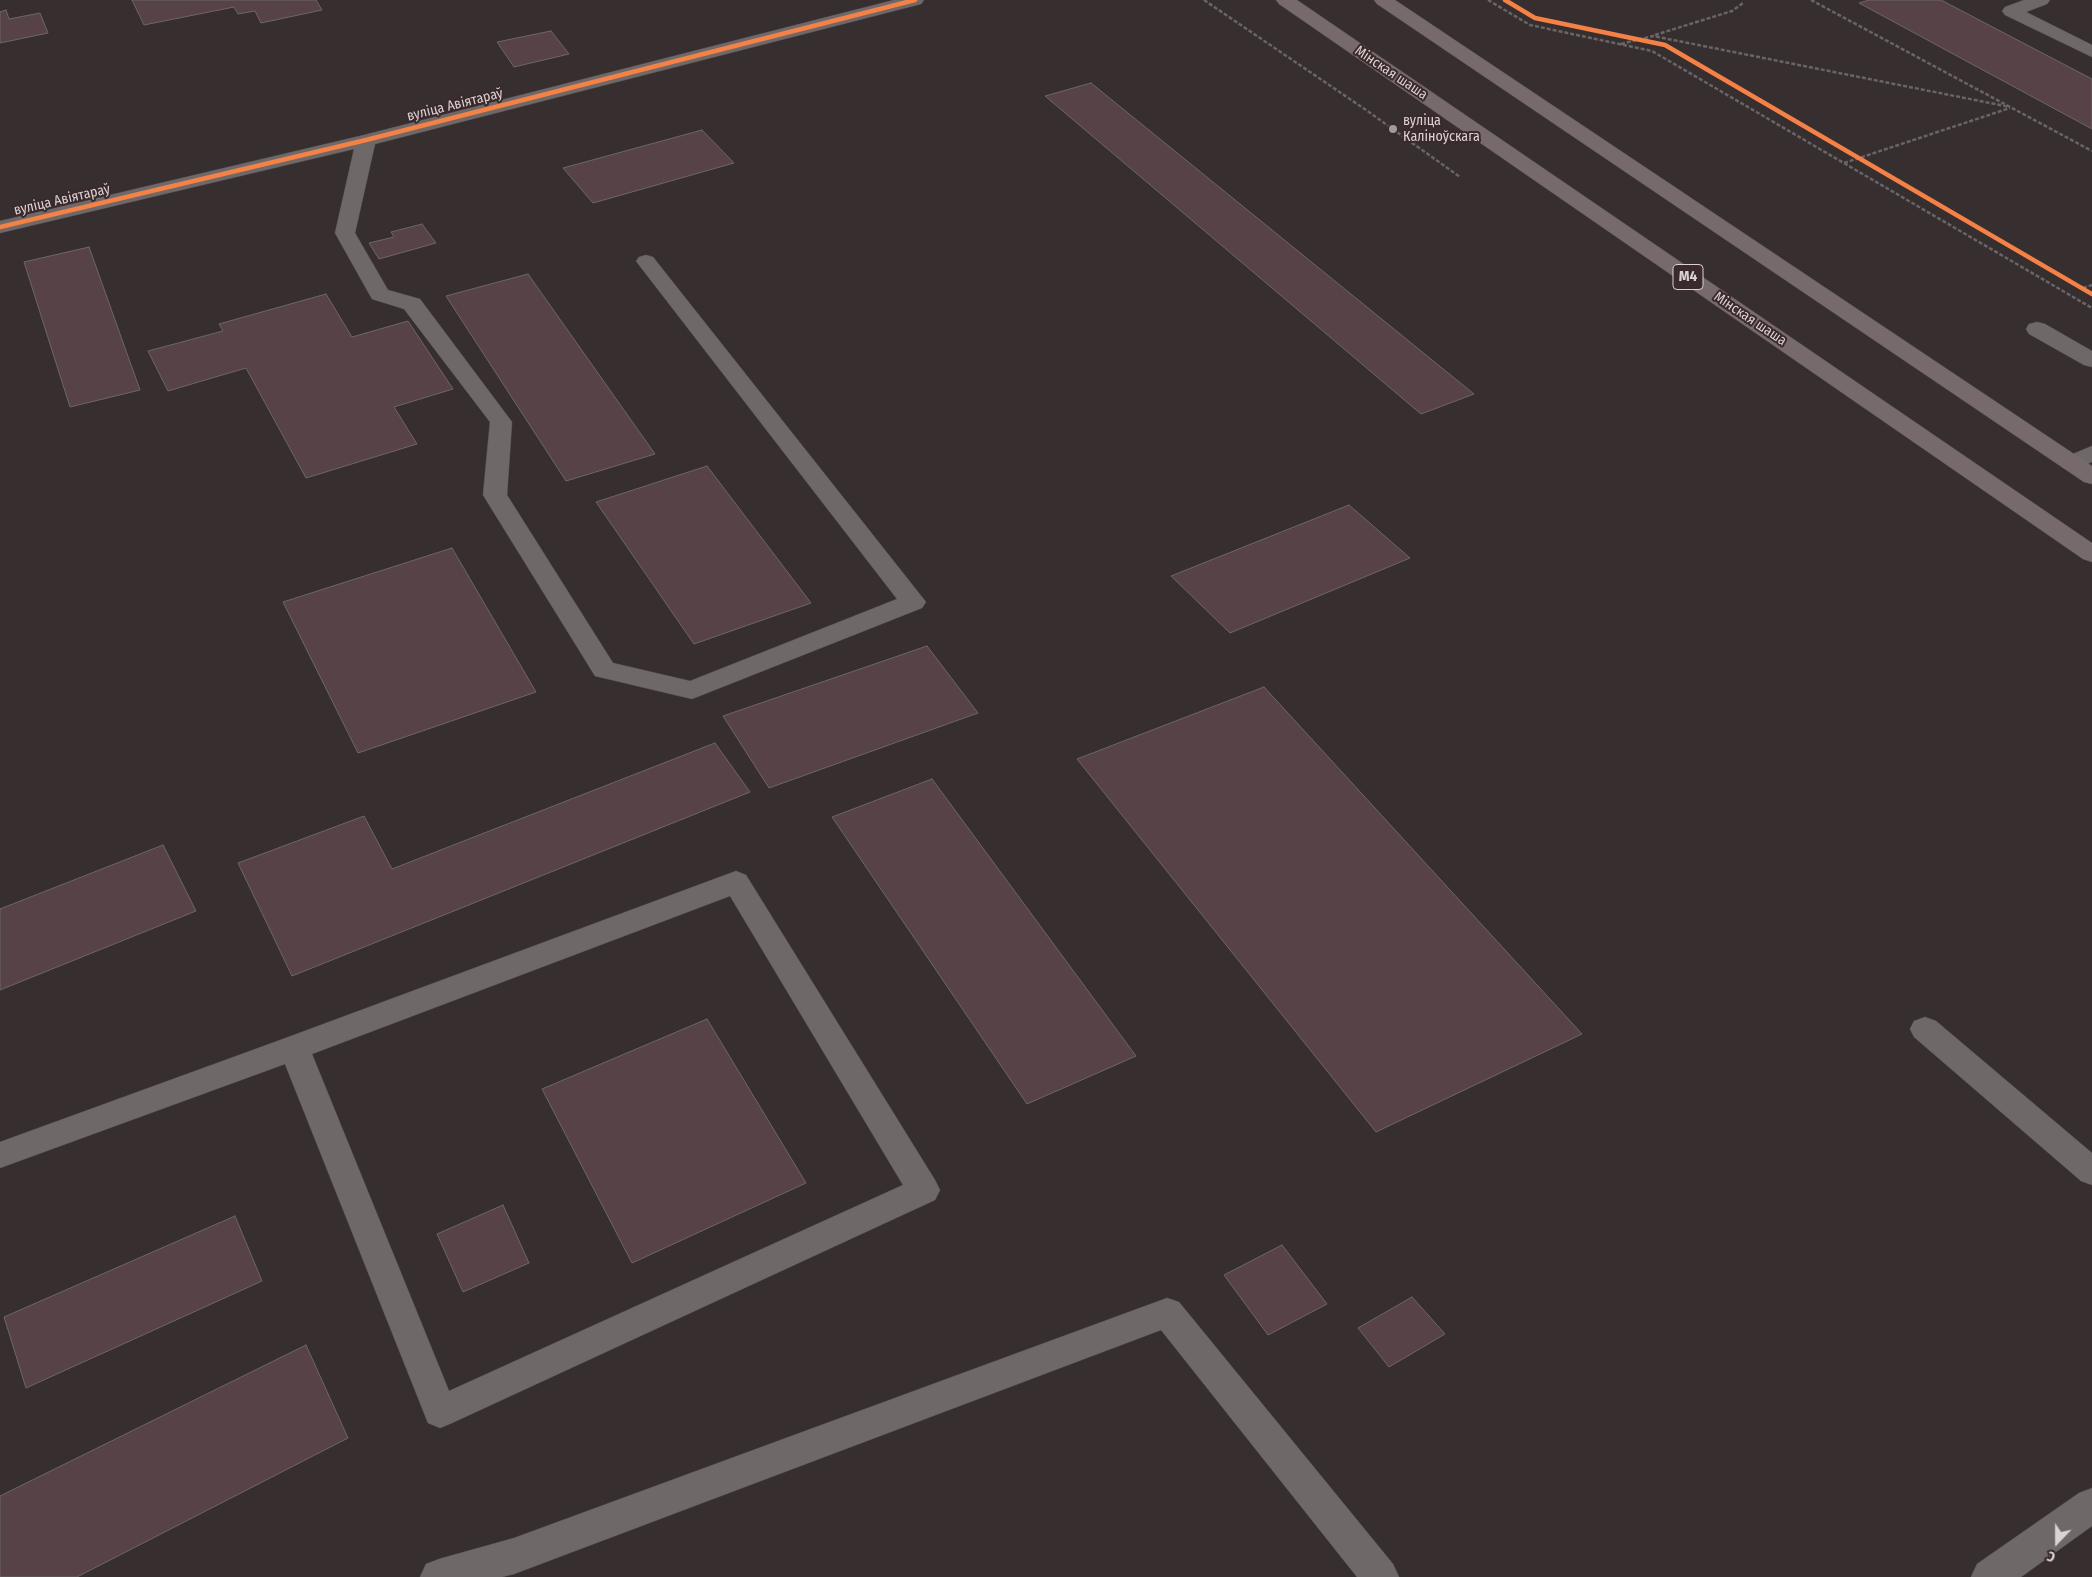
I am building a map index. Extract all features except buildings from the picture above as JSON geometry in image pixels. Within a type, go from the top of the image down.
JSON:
[{"type":"main road","name":"Мінская шаша","points":[[1284,0],[2092,554]]},
{"type":"main road","points":[[1384,0],[2092,477]]},
{"type":"street","name":"вуліца Авіятараў","points":[[0,227],[366,140],[915,0]]},
{"type":"street","points":[[2041,0],[2011,11],[2092,52]]},
{"type":"street","points":[[366,140],[345,233],[380,294],[412,304],[501,422],[495,495],[604,670],[692,690],[913,602],[646,262]]},
{"type":"street","points":[[2037,329],[2092,360]]},
{"type":"street","points":[[2071,463],[2092,453]]},
{"type":"street","points":[[0,1155],[294,1048],[736,882],[924,1190],[440,1412],[294,1048]]},
{"type":"street","points":[[1925,1029],[2092,1172]]},
{"type":"street","points":[[438,1577],[514,1556],[1168,1313],[1380,1577]]},
{"type":"street","points":[[1990,1577],[2092,1505]]},
{"type":"path","points":[[1204,0],[1366,110],[1460,177]]},
{"type":"path","points":[[1488,0],[1530,25],[1652,51],[2092,308]]},
{"type":"path","points":[[1811,0],[2092,151]]},
{"type":"path","points":[[1620,44],[1653,36],[1732,11],[1743,3]]},
{"type":"path","points":[[1620,36],[1665,45]]},
{"type":"path","points":[[1653,36],[2010,107]]},
{"type":"path","points":[[1844,163],[1857,157],[2010,107]]},
{"type":"path","points":[[1848,152],[1865,162]]},
{"type":"path","points":[[2074,284],[2092,294]]},
{"type":"path","points":[[2083,288],[2092,285]]},
{"type":"cycle path","points":[[0,227],[366,140],[915,0]]},
{"type":"cycle path","points":[[1505,0],[1535,18],[1665,45],[2092,294]]},
{"type":"place","name":"вуліца Каліноўскага","points":[[1393,129]]}]
